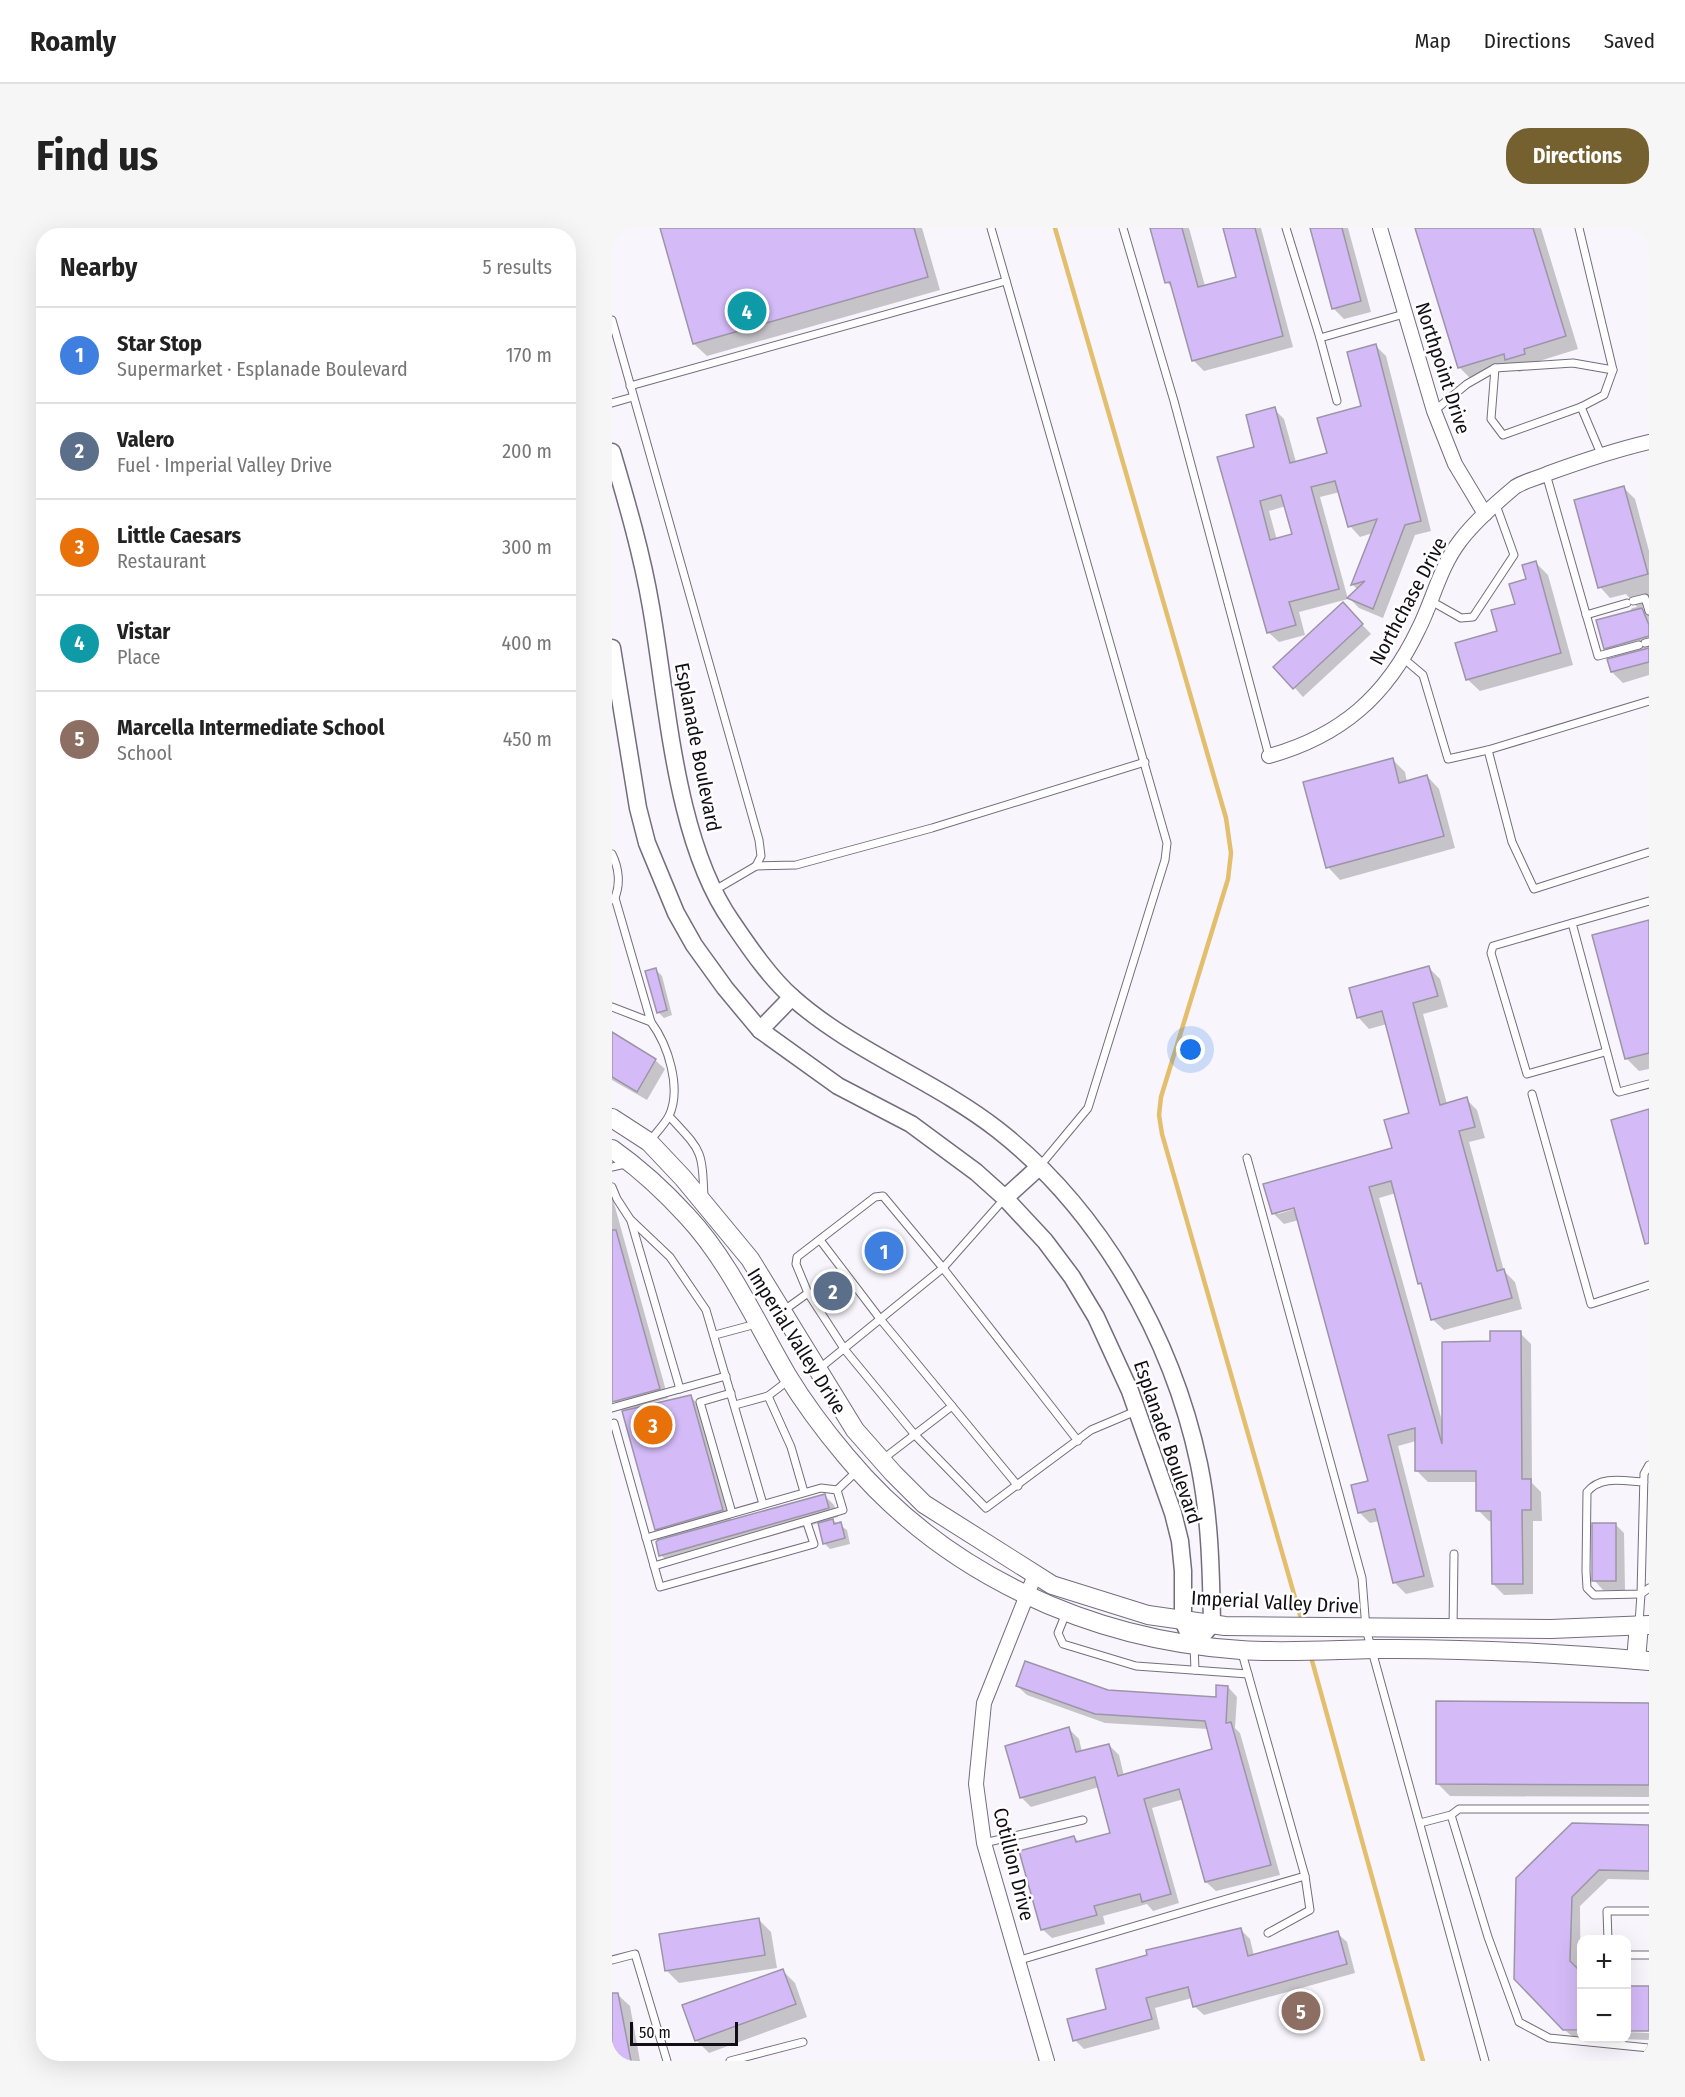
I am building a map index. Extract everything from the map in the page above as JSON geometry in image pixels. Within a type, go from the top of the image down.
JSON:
[{"type":"main road","name":"Imperial Valley Drive","points":[[612,1118],[649,1142],[750,1259],[855,1430],[881,1460],[931,1509],[1052,1585],[1115,1606],[1183,1621],[1212,1624],[1274,1628],[1366,1629],[1551,1629],[1644,1625]]},
{"type":"main road","points":[[630,1162],[649,1142]]},
{"type":"main road","name":"Imperial Valley Drive","points":[[612,1149],[630,1162],[689,1217],[724,1265],[790,1379],[858,1471],[918,1528],[1026,1596],[1129,1633],[1194,1645],[1241,1650],[1372,1649],[1553,1653],[1643,1660]]},
{"type":"main road","points":[[758,1324],[781,1312]]},
{"type":"main road","points":[[918,1528],[931,1509]]},
{"type":"main road","points":[[1643,1660],[1644,1625]]},
{"type":"street","name":"Northpoint Drive","points":[[1380,228],[1434,411],[1455,464],[1485,514]]},
{"type":"street","name":"Northchase Drive","points":[[1269,756],[1302,747],[1338,728],[1382,689],[1420,627],[1459,542],[1485,514],[1518,486],[1601,454],[1649,442]]},
{"type":"street","name":"Esplanade Boulevard","points":[[612,452],[644,568],[685,810],[705,872],[729,919],[792,997],[862,1048],[930,1086],[998,1130],[1039,1167],[1105,1246],[1143,1308],[1170,1368],[1187,1418],[1199,1465],[1210,1546],[1212,1624]]},
{"type":"street","name":"Esplanade Boulevard","points":[[612,648],[639,808],[661,879],[694,945],[760,1030],[838,1086],[910,1124],[976,1172],[1005,1198],[1045,1241],[1072,1277],[1115,1355],[1137,1410],[1180,1541],[1183,1571],[1183,1621],[1194,1645]]},
{"type":"street","points":[[760,1030],[792,997]]},
{"type":"street","points":[[1005,1198],[1039,1167]]},
{"type":"street","name":"Cotillion Drive","points":[[1035,1575],[984,1703],[976,1784],[984,1843],[1020,1960],[1047,2061]]},
{"type":"street","points":[[1194,1645],[1212,1624]]},
{"type":"lane","points":[[991,228],[1165,832],[1165,860],[1088,1108],[1039,1167]]},
{"type":"lane","points":[[1123,228],[1174,401],[1269,756]]},
{"type":"lane","points":[[1286,228],[1337,401]]},
{"type":"lane","points":[[1495,368],[1491,419],[1503,435],[1581,407],[1604,395],[1613,370],[1579,228]]},
{"type":"lane","points":[[630,386],[1006,280]]},
{"type":"lane","points":[[1320,338],[1404,314]]},
{"type":"lane","points":[[612,320],[759,840],[761,856],[756,866]]},
{"type":"lane","points":[[1434,411],[1467,384],[1495,368],[1573,363],[1613,370]]},
{"type":"lane","points":[[612,403],[633,397]]},
{"type":"lane","points":[[1581,407],[1601,454]]},
{"type":"lane","points":[[1546,474],[1598,656],[1644,643]]},
{"type":"lane","points":[[1430,601],[1461,618],[1473,617],[1514,555],[1496,505]]},
{"type":"lane","points":[[1586,615],[1645,598],[1649,611]]},
{"type":"lane","points":[[1403,658],[1423,675],[1448,759],[1488,750],[1649,701]]},
{"type":"lane","points":[[1488,750],[1512,842],[1534,889],[1649,852]]},
{"type":"lane","points":[[715,890],[756,866],[796,866],[932,828],[1145,762]]},
{"type":"lane","points":[[612,854],[618,875],[614,901],[651,1022],[661,1036],[673,1081],[673,1101],[669,1116],[649,1142]]},
{"type":"lane","points":[[1605,1052],[1527,1074],[1491,953],[1493,946],[1649,901]]},
{"type":"lane","points":[[1572,923],[1605,1052],[1619,1092],[1649,1084]]},
{"type":"lane","points":[[612,1007],[651,1022]]},
{"type":"lane","points":[[1532,1094],[1591,1304],[1649,1286]]},
{"type":"lane","points":[[669,1116],[699,1148],[703,1160],[704,1203]]},
{"type":"lane","points":[[1248,1158],[1362,1578],[1366,1629],[1485,2061]]},
{"type":"lane","points":[[612,1167],[630,1162]]},
{"type":"lane","points":[[612,1187],[630,1219],[670,1257],[694,1289],[706,1310],[763,1504]]},
{"type":"lane","points":[[1078,1441],[943,1268],[883,1196],[875,1197],[795,1261],[808,1293],[845,1350],[915,1435],[986,1508],[1018,1486],[1078,1441],[1091,1430],[1137,1410]]},
{"type":"lane","points":[[817,1371],[943,1268],[1005,1198]]},
{"type":"lane","points":[[630,1219],[680,1389]]},
{"type":"lane","points":[[820,1240],[881,1320],[1018,1486]]},
{"type":"lane","points":[[781,1312],[808,1293]]},
{"type":"lane","points":[[715,1335],[758,1324]]},
{"type":"lane","points":[[612,1408],[726,1376]]},
{"type":"lane","points":[[735,1405],[768,1396],[790,1379]]},
{"type":"lane","points":[[731,1393],[700,1402],[732,1513]]},
{"type":"lane","points":[[768,1396],[791,1447],[804,1492]]},
{"type":"lane","points":[[881,1460],[952,1406]]},
{"type":"lane","points":[[614,1424],[660,1587],[814,1545],[807,1523]]},
{"type":"lane","points":[[1644,1625],[1641,1594],[1644,1474],[1649,1466]]},
{"type":"lane","points":[[646,1538],[804,1492],[821,1488],[837,1490],[858,1471]]},
{"type":"lane","points":[[1644,1482],[1602,1481],[1593,1485],[1587,1492],[1587,1587],[1594,1595],[1641,1594],[1649,1588]]},
{"type":"lane","points":[[654,1566],[807,1523],[843,1510],[837,1490]]},
{"type":"lane","points":[[1454,1554],[1454,1628]]},
{"type":"lane","points":[[1066,1612],[1058,1633],[1063,1644],[1136,1666],[1248,1674]]},
{"type":"lane","points":[[1194,1645],[1195,1670]]},
{"type":"lane","points":[[1241,1650],[1305,1876],[1310,1910],[1268,1933]]},
{"type":"lane","points":[[1420,1823],[1451,1815],[1459,1809],[1649,1809]]},
{"type":"lane","points":[[1451,1815],[1488,1938],[1519,2022],[1549,2038],[1649,2048]]},
{"type":"lane","points":[[984,1843],[1083,1820]]},
{"type":"lane","points":[[1020,1960],[1305,1876]]},
{"type":"lane","points":[[1608,1935],[1607,1911],[1649,1911]]},
{"type":"lane","points":[[612,1960],[635,1954],[667,2061]]},
{"type":"lane","points":[[1631,1955],[1649,1955]]},
{"type":"lane","points":[[730,2061],[802,2042]]},
{"type":"building","points":[[660,228],[914,228],[928,277],[693,344]]},
{"type":"building","points":[[1150,228],[1182,228],[1198,287],[1236,277],[1223,228],[1255,228],[1283,336],[1192,361],[1170,282],[1165,283]]},
{"type":"building","points":[[1310,228],[1342,228],[1361,301],[1332,309]]},
{"type":"building","points":[[1415,228],[1533,228],[1566,336],[1524,349],[1525,354],[1505,360],[1504,354],[1458,368]]},
{"type":"building","points":[[1376,344],[1421,521],[1405,525],[1373,609],[1347,598],[1365,581],[1351,585],[1377,519],[1348,527],[1335,481],[1311,487],[1339,589],[1289,602],[1296,625],[1267,633],[1217,457],[1254,447],[1246,415],[1275,407],[1290,463],[1327,453],[1317,418],[1361,406],[1347,352]],"holes":[[[1281,495],[1292,534],[1270,540],[1260,501]]]},
{"type":"building","points":[[1624,486],[1648,574],[1598,588],[1574,500]]},
{"type":"building","points":[[1536,561],[1561,653],[1466,680],[1455,643],[1497,631],[1491,610],[1515,604],[1509,584],[1526,579],[1522,565]]},
{"type":"building","points":[[1343,602],[1363,624],[1293,689],[1273,667]]},
{"type":"building","points":[[1642,608],[1649,625],[1649,636],[1604,649],[1596,620]]},
{"type":"building","points":[[1649,648],[1649,662],[1611,672],[1607,659]]},
{"type":"building","points":[[1393,758],[1399,783],[1427,775],[1444,836],[1326,868],[1303,782]]},
{"type":"building","points":[[1649,920],[1649,1053],[1625,1059],[1592,935]]},
{"type":"building","points":[[1429,966],[1438,996],[1413,1003],[1440,1105],[1467,1097],[1475,1127],[1459,1131],[1497,1271],[1504,1269],[1512,1298],[1431,1320],[1421,1283],[1418,1284],[1391,1181],[1369,1187],[1442,1444],[1442,1342],[1490,1341],[1490,1331],[1521,1331],[1522,1479],[1531,1479],[1531,1510],[1522,1510],[1523,1584],[1492,1584],[1491,1511],[1476,1511],[1476,1471],[1415,1471],[1415,1428],[1388,1435],[1424,1576],[1393,1583],[1375,1509],[1358,1513],[1351,1485],[1368,1481],[1294,1208],[1272,1214],[1263,1184],[1392,1148],[1384,1120],[1409,1113],[1382,1011],[1357,1018],[1349,988]]},
{"type":"building","points":[[656,968],[667,1010],[657,1013],[645,971]]},
{"type":"building","points":[[612,1032],[656,1059],[637,1092],[612,1077]]},
{"type":"building","points":[[1649,1109],[1649,1243],[1645,1244],[1611,1120]]},
{"type":"building","points":[[612,1230],[616,1230],[660,1389],[612,1402]]},
{"type":"building","points":[[691,1395],[723,1510],[655,1530],[622,1411]]},
{"type":"building","points":[[825,1494],[829,1508],[659,1556],[656,1542],[658,1540]]},
{"type":"building","points":[[833,1519],[834,1524],[841,1522],[845,1538],[823,1544],[818,1523]]},
{"type":"building","points":[[1592,1523],[1616,1523],[1616,1581],[1592,1581]]},
{"type":"building","points":[[1025,1661],[1108,1690],[1216,1697],[1216,1685],[1228,1686],[1226,1723],[1231,1722],[1271,1865],[1205,1882],[1179,1789],[1144,1799],[1171,1894],[1142,1902],[1140,1894],[1094,1906],[1097,1915],[1041,1930],[1019,1851],[1074,1836],[1076,1842],[1110,1833],[1095,1777],[1020,1798],[1005,1746],[1069,1727],[1076,1752],[1109,1744],[1118,1776],[1212,1749],[1205,1721],[1095,1714],[1016,1686]]},
{"type":"building","points":[[1436,1701],[1649,1703],[1649,1785],[1436,1784]]},
{"type":"building","points":[[1572,1823],[1649,1825],[1649,1871],[1599,1870],[1572,1897],[1570,1961],[1577,1968],[1577,2030],[1563,2030],[1514,1979],[1516,1878]]},
{"type":"building","points":[[759,1918],[765,1955],[665,1971],[659,1934]]},
{"type":"building","points":[[1241,1928],[1248,1956],[1338,1931],[1347,1964],[1193,2007],[1188,1987],[1146,1998],[1152,2019],[1073,2041],[1067,2019],[1106,2009],[1096,1969],[1147,1955],[1146,1950]]},
{"type":"building","points":[[783,1969],[796,2004],[695,2041],[682,2005]]},
{"type":"building","points":[[1631,1986],[1649,1986],[1649,2031],[1631,2031]]},
{"type":"building","points":[[612,1993],[618,1993],[631,2061],[612,2061]]},
{"type":"waterway","points":[[1055,228],[1226,818],[1231,853],[1228,879],[1161,1097],[1159,1115],[1162,1134],[1302,1622]]},
{"type":"waterway","points":[[1311,1657],[1423,2061]]},
{"type":"place","name":"Vistar","points":[[747,311]]},
{"type":"place","name":"Star Stop","points":[[884,1251]]},
{"type":"place","name":"Valero","points":[[833,1291]]},
{"type":"place","name":"Little Caesars","points":[[653,1425]]},
{"type":"place","name":"Marcella Intermediate School","points":[[1301,2011]]}]
